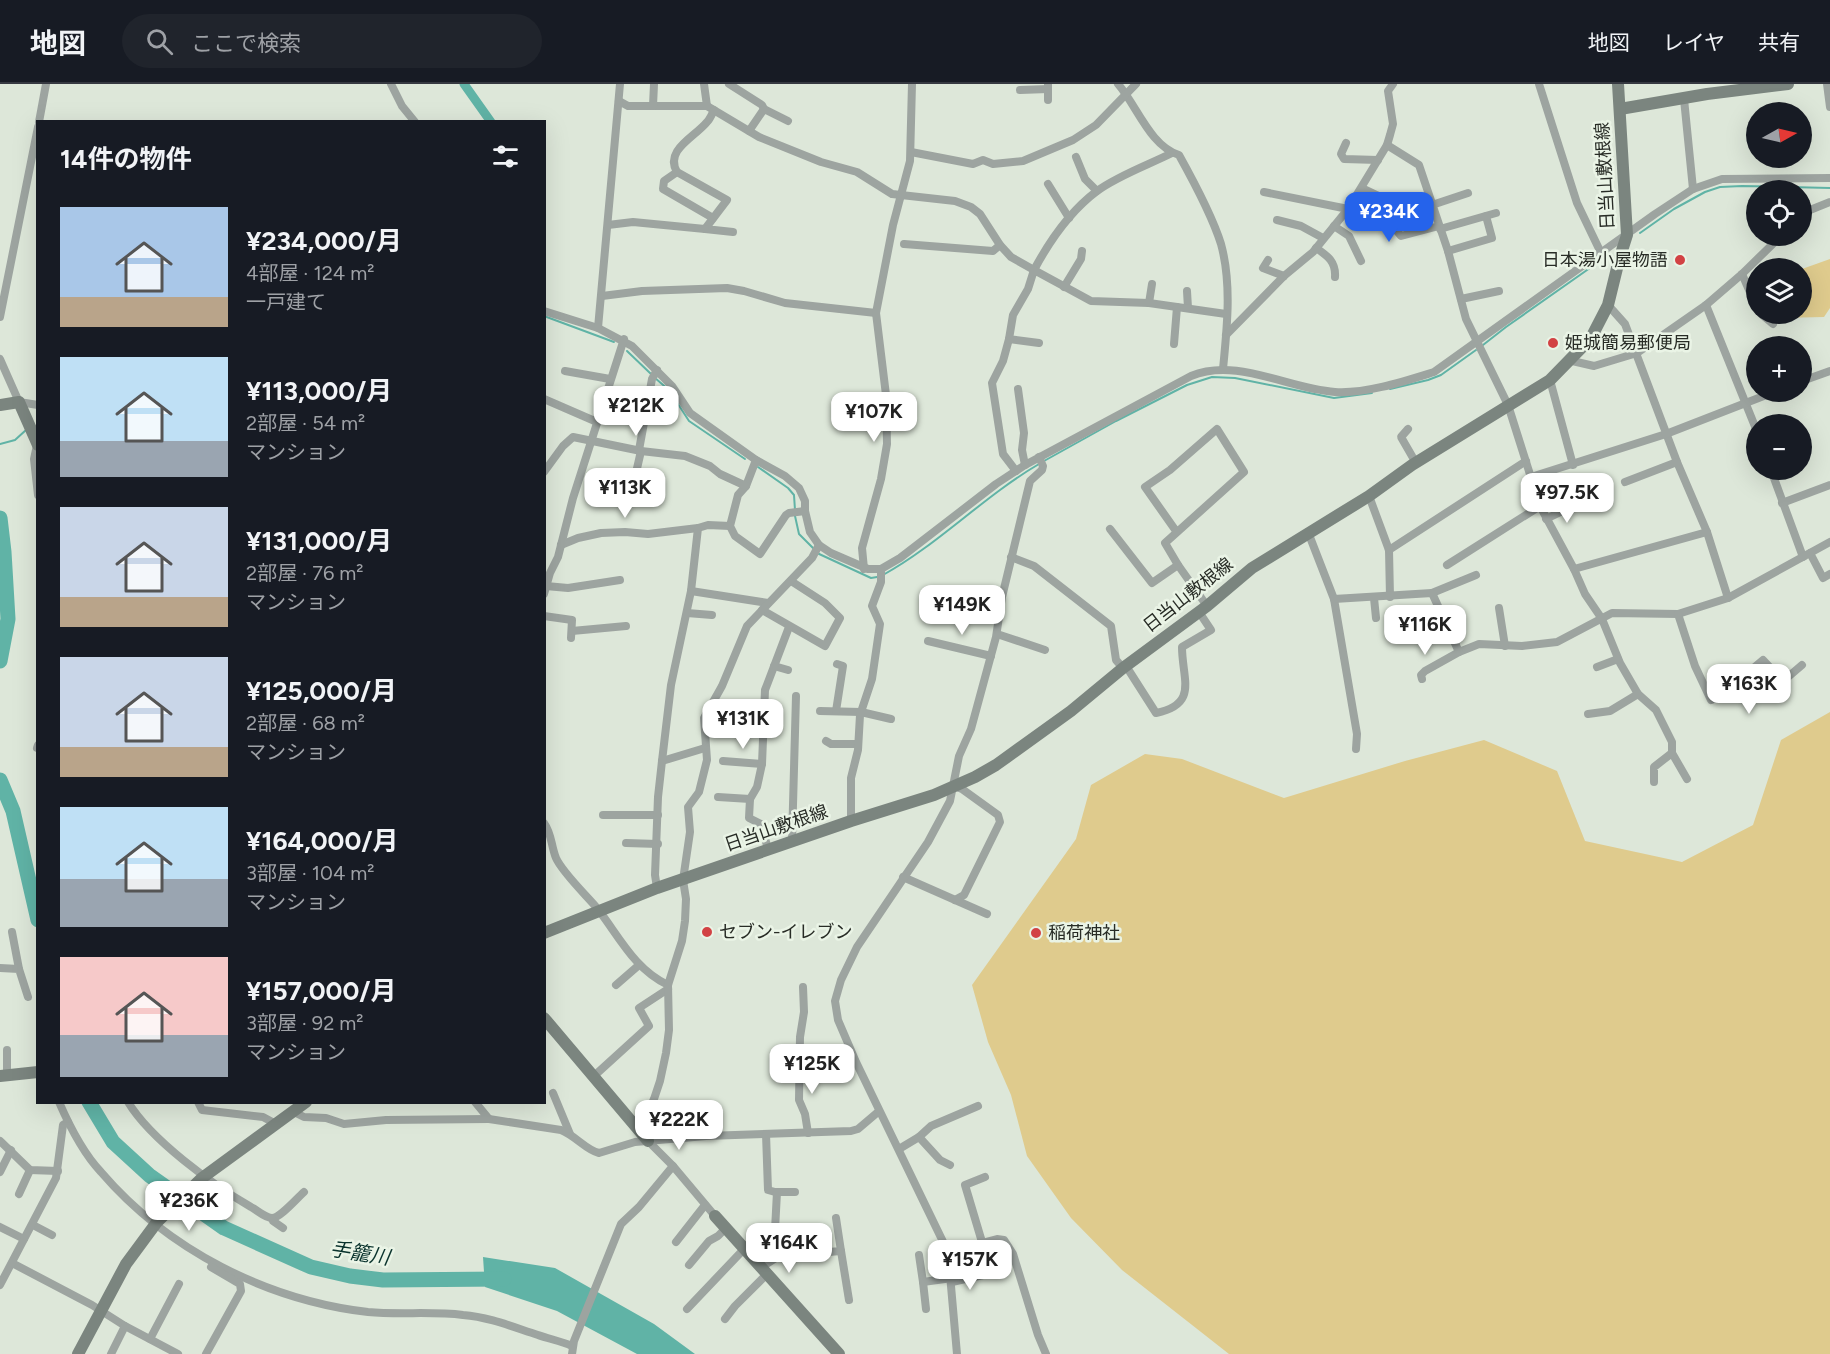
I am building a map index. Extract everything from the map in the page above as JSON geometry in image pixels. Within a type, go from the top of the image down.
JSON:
[{"type":"main road","name":"日当山敷根線","points":[[546,932],[657,888],[934,795],[975,777],[996,765],[1071,711],[1252,568],[1550,380],[1591,338],[1608,305],[1627,235],[1618,84]]},
{"type":"main road","points":[[1620,109],[1684,99],[1706,89],[1788,84]]},
{"type":"main road","points":[[0,405],[19,402],[36,443]]},
{"type":"main road","points":[[546,1020],[648,1141]]},
{"type":"main road","points":[[3,1076],[36,1072]]},
{"type":"main road","points":[[78,1354],[126,1264],[156,1223],[204,1177],[304,1104]]},
{"type":"main road","points":[[715,1216],[839,1354]]},
{"type":"street","points":[[39,120],[46,84]]},
{"type":"street","points":[[391,84],[402,106],[413,120]]},
{"type":"street","points":[[598,328],[620,84]]},
{"type":"street","points":[[653,106],[654,84]]},
{"type":"street","points":[[704,84],[710,108],[708,121],[678,149],[674,160],[677,172],[727,200],[705,229]]},
{"type":"street","points":[[729,84],[762,105],[764,109],[788,121]]},
{"type":"street","points":[[864,569],[862,548],[881,479],[887,444],[886,395],[876,313],[911,152],[912,84]]},
{"type":"street","points":[[1118,84],[1127,94],[1153,136],[1172,153],[1179,155],[1221,244],[1228,289],[1223,369]]},
{"type":"street","points":[[911,152],[973,164],[982,160],[993,164],[1023,161],[1073,140],[1096,125],[1136,84]]},
{"type":"street","points":[[1226,335],[1284,276],[1316,248],[1362,188],[1387,145],[1393,124],[1388,91],[1393,84]]},
{"type":"street","points":[[1539,84],[1577,203],[1601,253]]},
{"type":"street","points":[[1827,84],[1830,107]]},
{"type":"street","points":[[1020,90],[1048,86],[1048,100]]},
{"type":"street","points":[[1684,99],[1693,189]]},
{"type":"street","points":[[619,101],[628,106],[710,108],[759,137],[821,162],[857,172],[883,190],[900,197],[955,201],[970,207],[980,214],[1000,245],[1011,257],[1091,301],[1149,303],[1226,314]]},
{"type":"street","points":[[749,131],[764,109]]},
{"type":"street","points":[[0,316],[36,137]]},
{"type":"street","points":[[1346,143],[1341,154],[1344,159],[1378,160]]},
{"type":"street","points":[[1387,145],[1419,165],[1448,251],[1466,320],[1508,405],[1540,506],[1575,569],[1585,594],[1602,619],[1618,659],[1638,694],[1656,710],[1672,742],[1672,753],[1687,779]]},
{"type":"street","points":[[1016,471],[1003,454],[992,384],[1003,361],[1013,315],[1028,289],[1034,270],[1052,237],[1097,191],[1172,153]]},
{"type":"street","points":[[1076,158],[1085,179],[1097,191]]},
{"type":"street","points":[[677,172],[664,181],[663,189],[713,218]]},
{"type":"street","points":[[546,312],[624,339],[655,374],[672,386],[690,413],[756,460],[785,476],[799,488],[805,501],[803,511],[810,532],[818,545],[864,569],[881,570],[921,544],[996,484],[1025,465],[1041,461],[1205,370],[1223,369],[1316,390],[1354,391],[1408,380],[1434,372],[1693,189],[1722,179],[1830,178]]},
{"type":"street","points":[[1048,184],[1069,218]]},
{"type":"street","points":[[1362,188],[1383,198],[1396,230],[1401,236],[1496,213]]},
{"type":"street","points":[[1264,192],[1348,209]]},
{"type":"street","points":[[1432,205],[1468,193]]},
{"type":"street","points":[[1812,209],[1830,202]]},
{"type":"street","points":[[1448,251],[1491,238],[1485,216]]},
{"type":"street","points":[[1277,220],[1302,226],[1323,238]]},
{"type":"street","points":[[608,225],[633,222],[733,232]]},
{"type":"street","points":[[1334,226],[1349,236],[1361,261]]},
{"type":"street","points":[[904,244],[993,251],[1000,245]]},
{"type":"street","points":[[1568,360],[1594,366],[1637,353],[1706,304],[1771,246]]},
{"type":"street","points":[[1316,248],[1331,259],[1335,266],[1335,277]]},
{"type":"street","points":[[1064,287],[1081,259],[1082,251]]},
{"type":"street","points":[[1268,260],[1263,268],[1284,276]]},
{"type":"street","points":[[1742,274],[1746,283]]},
{"type":"street","points":[[1149,303],[1152,284]]},
{"type":"street","points":[[602,296],[642,291],[727,288],[785,303],[876,313]]},
{"type":"street","points":[[1186,291],[1188,308]]},
{"type":"street","points":[[1461,299],[1499,291]]},
{"type":"street","points":[[1706,304],[1750,414]]},
{"type":"street","points":[[1608,305],[1625,324],[1637,353],[1666,434],[1707,532],[1728,598]]},
{"type":"street","points":[[1174,344],[1177,307]]},
{"type":"street","points":[[546,587],[558,557],[591,441],[624,339]]},
{"type":"street","points":[[1009,339],[1039,343]]},
{"type":"street","points":[[0,359],[19,402],[36,405]]},
{"type":"street","points":[[565,371],[610,379]]},
{"type":"street","points":[[1812,377],[1830,371]]},
{"type":"street","points":[[630,499],[655,374]]},
{"type":"street","points":[[1550,380],[1573,465]]},
{"type":"street","points":[[1018,389],[1025,410],[1022,450],[1025,465]]},
{"type":"street","points":[[546,400],[597,422]]},
{"type":"street","points":[[1531,477],[1666,434],[1746,402]]},
{"type":"street","points":[[1011,557],[1034,566],[1111,626],[1116,660],[1124,667],[1156,713],[1171,710],[1182,700],[1186,683],[1182,647],[1211,630],[1203,609],[1165,543],[1244,472],[1217,429],[1170,470],[1145,488],[1176,531]]},
{"type":"street","points":[[1407,429],[1401,437],[1416,463]]},
{"type":"street","points":[[546,469],[563,446],[573,437],[640,451],[685,456],[710,466],[720,474],[746,486]]},
{"type":"street","points":[[36,450],[34,459],[36,477]]},
{"type":"street","points":[[756,460],[746,486],[738,495],[730,526],[735,536],[760,554],[789,513],[803,511]]},
{"type":"street","points":[[957,1354],[948,1252],[899,1149],[878,1112],[838,1020],[835,1001],[841,980],[857,947],[944,815],[950,801],[959,756],[971,729],[997,634],[1011,557],[1030,481],[1042,470],[1041,461]]},
{"type":"street","points":[[1389,549],[1526,461]]},
{"type":"street","points":[[1624,482],[1677,462]]},
{"type":"street","points":[[1774,480],[1806,555],[1823,578],[1830,574]]},
{"type":"street","points":[[1782,502],[1830,485]]},
{"type":"street","points":[[1369,496],[1389,549],[1390,597]]},
{"type":"street","points":[[1546,519],[1577,504]]},
{"type":"street","points":[[1447,565],[1540,506]]},
{"type":"street","points":[[561,545],[578,538],[601,533],[648,534],[708,525],[730,526]]},
{"type":"street","points":[[657,888],[655,875],[662,761],[671,685],[691,591],[698,528]]},
{"type":"street","points":[[1110,529],[1152,583],[1178,566]]},
{"type":"street","points":[[1308,532],[1334,599],[1357,734],[1356,750]]},
{"type":"street","points":[[1575,569],[1707,532]]},
{"type":"street","points":[[1422,679],[1421,675],[1425,671],[1479,644],[1505,646],[1557,642],[1612,613],[1678,614],[1728,598],[1830,542]]},
{"type":"street","points":[[638,1128],[654,1099],[664,1067],[668,1042],[668,987],[684,931],[686,899],[683,880],[690,832],[688,807],[699,792],[707,760],[704,718],[722,686],[747,626],[812,558],[818,545]]},
{"type":"street","points":[[851,821],[851,778],[858,744],[861,712],[872,679],[880,624],[872,606],[881,582],[881,570]]},
{"type":"street","points":[[1334,599],[1432,593],[1476,575]]},
{"type":"street","points":[[546,590],[620,580]]},
{"type":"street","points":[[762,610],[825,646],[840,618],[825,603],[791,581]]},
{"type":"street","points":[[691,591],[768,603]]},
{"type":"street","points":[[1432,593],[1459,652]]},
{"type":"street","points":[[1374,598],[1376,618]]},
{"type":"street","points":[[1499,608],[1505,646]]},
{"type":"street","points":[[687,613],[712,615]]},
{"type":"street","points":[[1678,614],[1695,666],[1711,700],[1741,687]]},
{"type":"street","points":[[546,616],[572,620],[571,634],[626,626]]},
{"type":"street","points":[[768,849],[760,824],[749,818],[750,800],[758,787],[762,764],[765,690],[789,627]]},
{"type":"street","points":[[997,634],[1045,650]]},
{"type":"street","points":[[928,641],[991,656]]},
{"type":"street","points":[[1597,667],[1618,659]]},
{"type":"street","points":[[1779,677],[1750,701],[1738,681],[1763,660],[1779,677],[1781,683],[1802,665]]},
{"type":"street","points":[[836,711],[843,666],[837,664]]},
{"type":"street","points":[[774,666],[788,670]]},
{"type":"street","points":[[1588,714],[1610,711],[1638,694]]},
{"type":"street","points":[[792,841],[796,696]]},
{"type":"street","points":[[820,711],[861,712],[891,719]]},
{"type":"street","points":[[826,741],[831,744],[858,744]]},
{"type":"street","points":[[662,761],[705,748]]},
{"type":"street","points":[[1654,782],[1654,767],[1672,753]]},
{"type":"street","points":[[723,761],[762,764]]},
{"type":"street","points":[[953,786],[962,789],[998,815],[1000,822],[964,896],[955,900]]},
{"type":"street","points":[[718,797],[750,800]]},
{"type":"street","points":[[603,815],[658,814]]},
{"type":"street","points":[[546,825],[549,829],[556,858],[598,910],[631,957],[668,987]]},
{"type":"street","points":[[626,843],[658,844]]},
{"type":"street","points":[[903,877],[987,914]]},
{"type":"street","points":[[12,933],[28,998]]},
{"type":"street","points":[[616,985],[639,965]]},
{"type":"street","points":[[0,968],[20,969]]},
{"type":"street","points":[[594,1076],[649,1026],[639,1008],[668,987]]},
{"type":"street","points":[[803,987],[804,1012],[800,1037],[799,1100],[806,1114],[808,1133]]},
{"type":"street","points":[[3,1076],[7,1050]]},
{"type":"street","points":[[553,1093],[570,1134]]},
{"type":"street","points":[[59,1104],[100,1172],[156,1223],[210,1261],[248,1280],[309,1300],[369,1312],[473,1316],[492,1320],[573,1347],[621,1224],[639,1207],[673,1167]]},
{"type":"street","points":[[130,1104],[167,1145],[204,1177],[227,1193],[272,1218],[283,1228]]},
{"type":"street","points":[[199,1104],[202,1110],[263,1117],[276,1124]]},
{"type":"street","points":[[477,1104],[489,1119]]},
{"type":"street","points":[[899,1149],[919,1137],[931,1126],[978,1106]]},
{"type":"street","points":[[294,1112],[304,1117],[326,1118],[345,1124],[386,1120],[489,1119],[561,1130],[596,1153],[635,1142],[706,1136],[858,1129],[878,1112]]},
{"type":"street","points":[[0,1285],[56,1178],[63,1125],[68,1122]]},
{"type":"street","points":[[766,1134],[768,1190],[795,1192]]},
{"type":"street","points":[[919,1137],[940,1160],[950,1165]]},
{"type":"street","points":[[0,1141],[30,1170],[58,1171]]},
{"type":"street","points":[[648,1141],[715,1216]]},
{"type":"street","points":[[0,1172],[11,1150]]},
{"type":"street","points":[[19,1194],[30,1170]]},
{"type":"street","points":[[982,1242],[965,1185],[985,1177]]},
{"type":"street","points":[[272,1218],[278,1216],[304,1192]]},
{"type":"street","points":[[725,1319],[774,1250],[777,1192]]},
{"type":"street","points":[[676,1242],[705,1205]]},
{"type":"street","points":[[836,1218],[849,1300]]},
{"type":"street","points":[[33,1225],[52,1235]]},
{"type":"street","points":[[0,1227],[24,1239]]},
{"type":"street","points":[[689,1265],[709,1241],[726,1228]]},
{"type":"street","points":[[948,1252],[1000,1239],[1009,1246],[1046,1354]]},
{"type":"street","points":[[687,1309],[745,1248]]},
{"type":"street","points":[[762,1267],[779,1256],[841,1251]]},
{"type":"street","points":[[919,1255],[926,1309]]},
{"type":"street","points":[[206,1354],[241,1291],[240,1284],[211,1267],[210,1261]]},
{"type":"street","points":[[12,1263],[178,1354]]},
{"type":"street","points":[[922,1282],[983,1275]]},
{"type":"street","points":[[150,1339],[179,1284]]},
{"type":"street","points":[[111,1354],[125,1326]]},
{"type":"shaded area","points":[[1830,259],[1830,308],[1824,317],[1812,317],[1812,265]]},
{"type":"shaded area","points":[[1830,712],[1830,1354],[1229,1354],[1122,1270],[1071,1218],[1027,1156],[1011,1095],[988,1042],[972,985],[1076,839],[1091,785],[1145,754],[1182,759],[1284,798],[1405,761],[1484,740],[1557,771],[1585,841],[1682,862],[1753,825],[1781,740]]},
{"type":"water","points":[[483,1257],[555,1268],[654,1324],[695,1354],[637,1354],[557,1311],[485,1287]]},
{"type":"waterway","points":[[464,84],[490,120]]},
{"type":"waterway","points":[[1640,233],[1674,209],[1705,192],[1720,187],[1830,188]]},
{"type":"waterway","points":[[1483,345],[1607,256]]},
{"type":"waterway","points":[[546,317],[614,342]]},
{"type":"waterway","points":[[1390,389],[1441,375],[1476,350]]},
{"type":"waterway","points":[[627,351],[651,374]]},
{"type":"waterway","points":[[1044,461],[1187,385],[1212,377],[1235,378],[1334,398],[1372,393]]},
{"type":"waterway","points":[[655,378],[669,390],[689,421],[745,459]]},
{"type":"waterway","points":[[0,444],[15,440],[26,430]]},
{"type":"waterway","points":[[883,575],[904,563],[999,490],[1039,464]]},
{"type":"waterway","points":[[758,467],[788,488],[794,495],[795,510]]},
{"type":"waterway","points":[[795,516],[799,534],[813,548]]},
{"type":"waterway","name":"手籠川","points":[[0,518],[8,619],[0,661]]},
{"type":"waterway","points":[[817,553],[871,578],[877,577]]},
{"type":"waterway","name":"手籠川","points":[[0,780],[13,811],[36,911]]},
{"type":"waterway","name":"手籠川","points":[[90,1104],[113,1142],[149,1175],[224,1228],[311,1267],[350,1276],[383,1280],[504,1279]]},
{"type":"place","name":"日本湯小屋物語","points":[[1680,260]]},
{"type":"place","name":"姫城簡易郵便局","points":[[1553,343]]},
{"type":"place","name":"セブン-イレブン","points":[[707,932]]},
{"type":"place","name":"稲荷神社","points":[[1036,933]]}]
